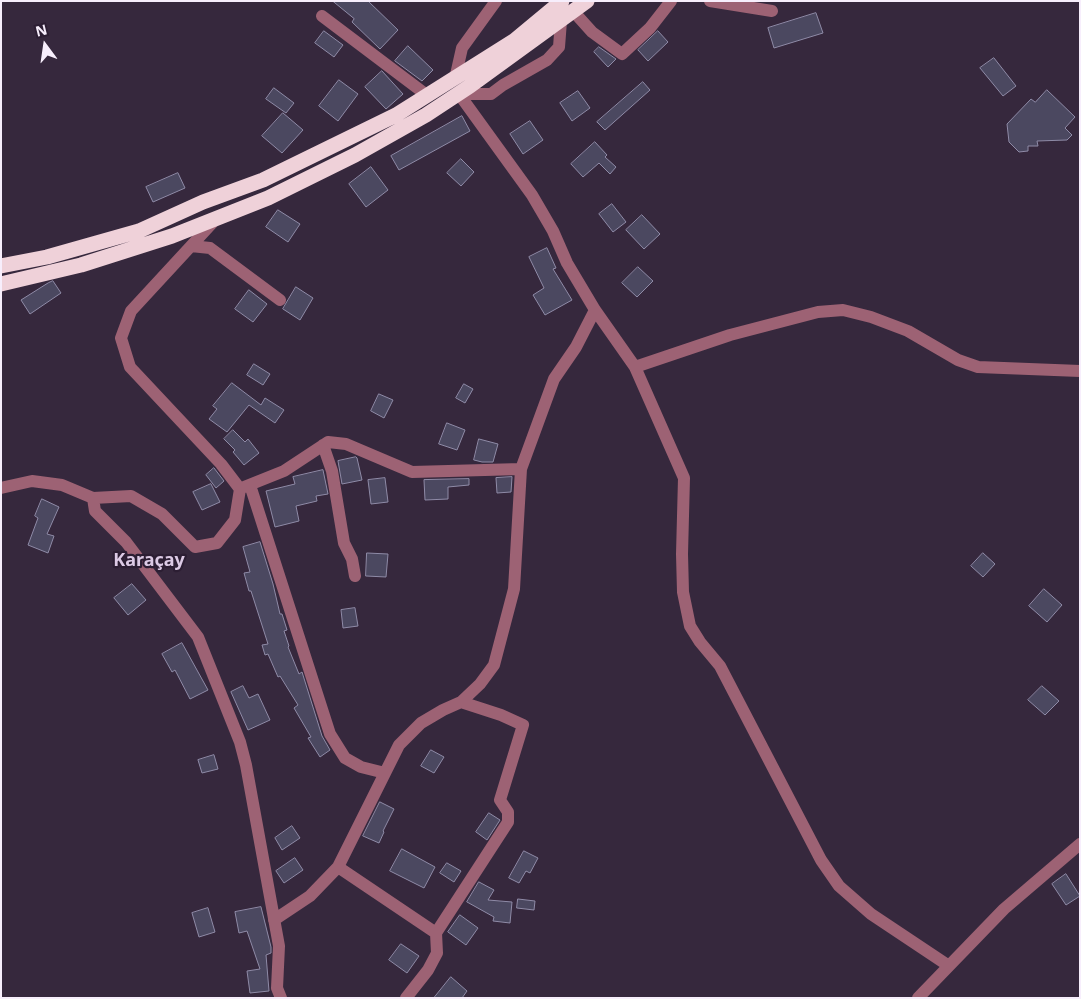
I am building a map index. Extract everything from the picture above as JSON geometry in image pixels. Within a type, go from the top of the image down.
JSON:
[{"type":"highway","points":[[1,284],[81,265],[172,236],[268,198],[355,155],[426,115],[457,86],[562,1]]},
{"type":"highway","points":[[1,266],[47,257],[139,230],[203,202],[263,180],[387,119],[428,96],[457,86],[568,16],[587,1]]},
{"type":"street","points":[[496,1],[462,48],[457,86],[532,195],[595,310],[635,368],[684,478],[683,582],[690,626],[700,642],[720,666],[821,860],[839,886],[871,914],[949,966]]},
{"type":"street","points":[[457,86],[491,94],[503,85],[548,60],[559,47],[568,16],[622,54],[650,28],[671,1]]},
{"type":"street","points":[[710,1],[772,11]]},
{"type":"street","points":[[322,16],[428,96]]},
{"type":"street","points":[[217,218],[131,311],[122,338],[130,367],[245,487],[330,734],[345,758],[361,766],[385,773]]},
{"type":"street","points":[[191,246],[210,248],[280,300]]},
{"type":"street","points":[[274,920],[310,896],[338,867],[399,745],[420,723],[460,702],[480,684],[494,665],[514,589],[521,469],[554,379],[576,347],[595,310]]},
{"type":"street","points":[[635,368],[730,335],[818,312],[842,310],[871,317],[908,331],[958,360],[978,368],[1080,371]]},
{"type":"street","points":[[245,487],[284,471],[328,442],[346,444],[412,472],[521,469]]},
{"type":"street","points":[[324,445],[332,471],[344,543],[352,559],[355,576]]},
{"type":"street","points":[[1,488],[32,481],[62,485],[93,498],[131,496],[162,514],[195,547],[217,542],[235,520],[245,487]]},
{"type":"street","points":[[93,498],[95,511],[126,542],[198,637],[240,742],[246,765],[279,946],[277,988],[281,998]]},
{"type":"street","points":[[406,998],[428,970],[436,953],[436,932],[508,822],[508,812],[500,800],[523,725],[501,715],[460,702]]},
{"type":"street","points":[[918,998],[1004,909],[1080,844]]},
{"type":"street","points":[[338,867],[436,932]]},
{"type":"building","points":[[333,1],[368,1],[398,30],[380,49],[352,22],[354,19]]},
{"type":"building","points":[[816,13],[823,33],[774,48],[768,28]]},
{"type":"building","points":[[324,31],[343,45],[334,57],[315,43]]},
{"type":"building","points":[[658,31],[668,42],[648,61],[638,50]]},
{"type":"building","points":[[408,46],[433,70],[422,81],[395,61]]},
{"type":"building","points":[[599,47],[616,59],[608,67],[594,52]]},
{"type":"building","points":[[994,58],[1016,86],[1003,96],[980,68]]},
{"type":"building","points":[[382,71],[403,94],[386,109],[365,87]]},
{"type":"building","points":[[339,80],[358,94],[338,121],[319,106]]},
{"type":"building","points":[[643,82],[650,90],[605,130],[597,122]]},
{"type":"building","points":[[274,88],[294,103],[286,113],[266,99]]},
{"type":"building","points":[[1047,90],[1075,117],[1065,128],[1072,135],[1067,140],[1037,141],[1038,146],[1028,146],[1028,151],[1019,152],[1009,142],[1007,124],[1031,99],[1035,102]]},
{"type":"building","points":[[578,91],[590,108],[572,121],[560,103]]},
{"type":"building","points":[[283,113],[303,130],[282,153],[262,136]]},
{"type":"building","points":[[462,116],[470,131],[399,170],[391,156]]},
{"type":"building","points":[[530,121],[543,140],[523,154],[510,134]]},
{"type":"building","points":[[595,142],[607,155],[605,157],[616,167],[610,174],[599,163],[583,177],[571,164]]},
{"type":"building","points":[[461,159],[474,172],[461,186],[447,173]]},
{"type":"building","points":[[371,167],[388,190],[366,207],[349,184]]},
{"type":"building","points":[[178,173],[185,188],[153,202],[146,187]]},
{"type":"building","points":[[612,204],[626,222],[613,232],[599,214]]},
{"type":"building","points":[[278,210],[300,224],[288,242],[266,227]]},
{"type":"building","points":[[642,215],[660,234],[644,249],[626,230]]},
{"type":"building","points":[[547,248],[556,268],[553,269],[572,300],[545,315],[533,295],[544,288],[529,257]]},
{"type":"building","points":[[638,267],[653,281],[637,297],[622,283]]},
{"type":"building","points":[[53,281],[61,293],[30,314],[21,300]]},
{"type":"building","points":[[296,287],[313,298],[300,320],[283,309]]},
{"type":"building","points":[[249,290],[267,304],[253,322],[235,309]]},
{"type":"building","points":[[254,364],[270,374],[263,385],[247,375]]},
{"type":"building","points":[[232,383],[261,405],[265,398],[284,410],[275,423],[249,405],[227,432],[209,419],[217,409],[213,406]]},
{"type":"building","points":[[464,384],[473,389],[465,403],[456,398]]},
{"type":"building","points":[[379,394],[393,400],[384,418],[371,411]]},
{"type":"building","points":[[447,423],[465,430],[457,450],[439,444]]},
{"type":"building","points":[[233,430],[245,442],[248,439],[259,453],[244,465],[233,452],[235,450],[224,439]]},
{"type":"building","points":[[479,439],[498,444],[493,462],[474,460]]},
{"type":"building","points":[[356,457],[362,480],[342,484],[338,461]]},
{"type":"building","points":[[214,468],[224,481],[216,488],[206,475]]},
{"type":"building","points":[[323,470],[328,494],[316,496],[317,501],[296,506],[299,521],[275,527],[266,491],[295,484],[293,477]]},
{"type":"building","points":[[512,477],[511,492],[497,493],[496,478]]},
{"type":"building","points":[[385,478],[388,502],[371,504],[368,480]]},
{"type":"building","points":[[469,479],[469,485],[448,487],[448,499],[425,500],[424,480]]},
{"type":"building","points":[[211,484],[220,502],[202,510],[193,492]]},
{"type":"building","points":[[42,499],[59,507],[47,534],[54,536],[48,553],[28,545],[38,518],[35,516]]},
{"type":"building","points":[[260,542],[280,614],[282,614],[287,630],[284,631],[288,647],[299,674],[302,672],[322,736],[330,750],[320,757],[308,738],[311,737],[294,708],[298,705],[280,676],[278,677],[268,654],[265,655],[262,645],[268,644],[244,573],[250,572],[243,547]]},
{"type":"building","points":[[367,553],[388,554],[386,577],[366,576]]},
{"type":"building","points":[[983,553],[995,564],[983,577],[971,566]]},
{"type":"building","points":[[132,584],[146,600],[128,615],[114,598]]},
{"type":"building","points":[[1044,589],[1062,605],[1047,622],[1029,606]]},
{"type":"building","points":[[355,608],[358,626],[343,628],[341,610]]},
{"type":"building","points":[[182,643],[208,690],[190,699],[175,670],[172,672],[162,654]]},
{"type":"building","points":[[243,686],[249,698],[258,694],[270,720],[248,730],[231,692]]},
{"type":"building","points":[[1042,686],[1059,701],[1045,715],[1028,700]]},
{"type":"building","points":[[431,750],[444,757],[434,773],[421,766]]},
{"type":"building","points":[[214,755],[218,769],[202,773],[198,760]]},
{"type":"building","points":[[380,802],[394,809],[379,843],[363,836]]},
{"type":"building","points":[[489,813],[500,820],[487,840],[476,832]]},
{"type":"building","points":[[292,826],[300,838],[282,850],[275,838]]},
{"type":"building","points":[[402,849],[435,867],[424,888],[390,871]]},
{"type":"building","points":[[524,851],[538,858],[530,873],[526,871],[519,883],[509,878]]},
{"type":"building","points":[[295,858],[303,870],[284,883],[276,871]]},
{"type":"building","points":[[447,863],[461,871],[454,882],[440,873]]},
{"type":"building","points":[[1066,874],[1080,896],[1066,905],[1052,884]]},
{"type":"building","points":[[479,882],[494,890],[488,900],[512,902],[510,923],[493,921],[494,917],[467,902]]},
{"type":"building","points":[[518,899],[535,901],[534,910],[517,908]]},
{"type":"building","points":[[261,907],[271,947],[271,953],[266,955],[269,991],[250,993],[247,971],[260,969],[247,931],[239,933],[235,912]]},
{"type":"building","points":[[208,908],[215,932],[199,937],[192,913]]},
{"type":"building","points":[[460,915],[478,928],[466,945],[448,932]]},
{"type":"building","points":[[401,944],[419,956],[407,973],[389,960]]},
{"type":"building","points":[[451,977],[467,991],[462,998],[434,998]]},
{"type":"district","name":"Karaçay","points":[[149,561]]}]
